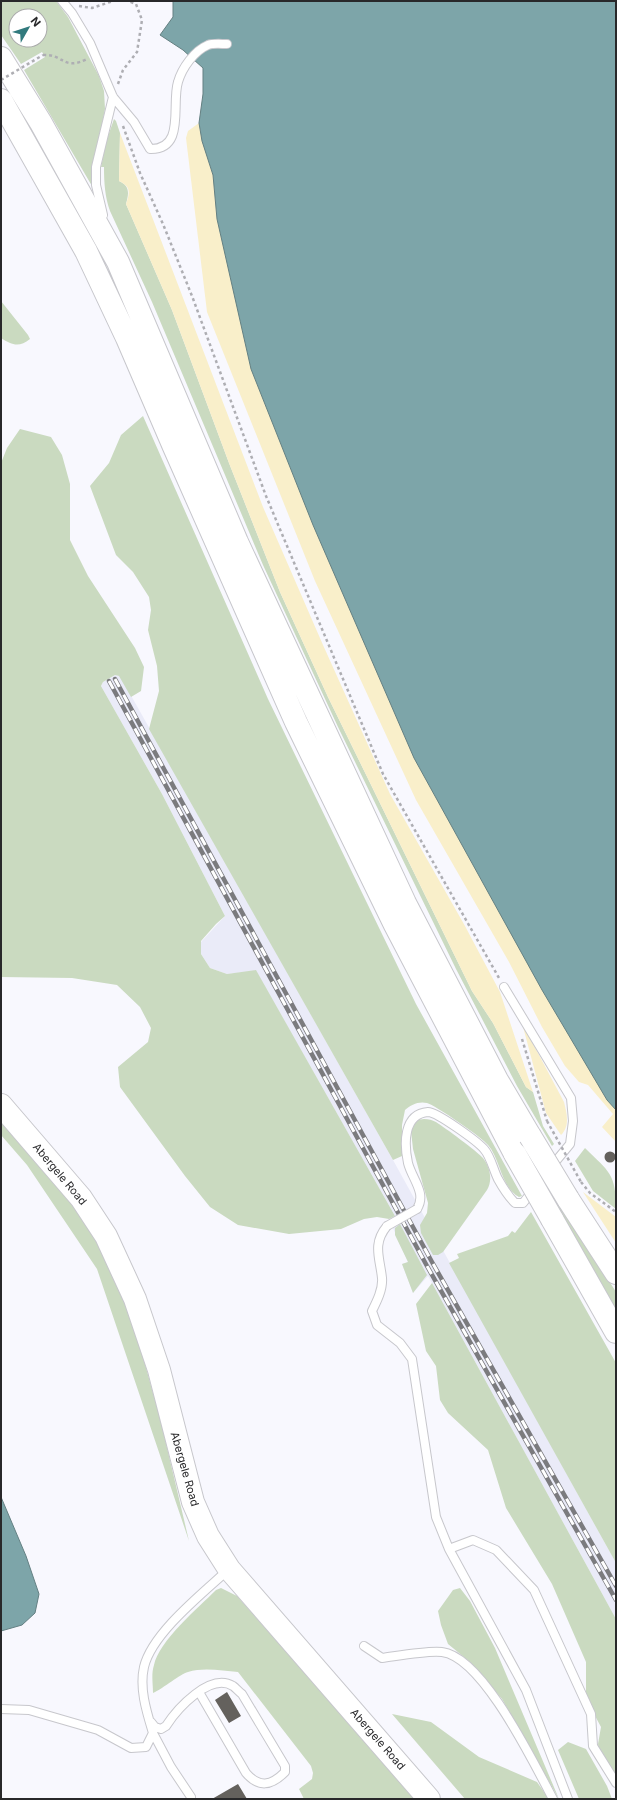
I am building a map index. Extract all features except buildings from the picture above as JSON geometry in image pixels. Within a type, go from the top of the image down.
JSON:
[{"type":"main road","points":[[1,58],[41,123],[118,262],[237,542],[401,895],[497,1080],[530,1136],[575,1190],[616,1273]]},
{"type":"main road","points":[[1,100],[86,251],[127,338],[296,722],[395,925],[515,1154],[616,1332]]},
{"type":"main road","name":"Abergele Road","points":[[1,1105],[81,1198],[106,1236],[135,1299],[159,1370],[193,1502],[208,1536],[229,1569],[429,1799]]},
{"type":"lane","points":[[62,1],[72,13],[96,54],[113,97],[134,122],[150,149],[159,150],[168,144],[174,134],[177,82],[188,62],[209,44],[226,44]]},
{"type":"lane","points":[[113,97],[96,167],[96,185],[100,206],[118,262]]},
{"type":"lane","points":[[504,987],[571,1098],[573,1121],[570,1144],[523,1203],[516,1204],[505,1192],[491,1160],[484,1149],[432,1112],[421,1113],[412,1119],[407,1130],[408,1164],[419,1188],[420,1203],[417,1209],[387,1226],[383,1231],[379,1242],[378,1260],[382,1278],[379,1296],[372,1311],[377,1325],[400,1343],[412,1360],[436,1517],[449,1549],[526,1690],[568,1799]]},
{"type":"lane","points":[[449,1549],[473,1540],[496,1550],[534,1590],[590,1714],[593,1746],[616,1783]]},
{"type":"lane","points":[[191,1797],[171,1767],[153,1733],[148,1718],[143,1693],[144,1667],[156,1642],[188,1607],[229,1569]]},
{"type":"lane","points":[[364,1646],[382,1658],[442,1652],[455,1656],[469,1666],[496,1698],[553,1799]]},
{"type":"lane","points":[[148,1718],[155,1727],[161,1729],[166,1726],[192,1696],[199,1692],[212,1685],[223,1683],[232,1686],[242,1694],[285,1766],[285,1772],[279,1778],[269,1783],[260,1784],[252,1780],[246,1773],[199,1692]]},
{"type":"lane","points":[[1,1709],[29,1710],[98,1730],[131,1748],[146,1747],[153,1733]]},
{"type":"path","points":[[74,5],[92,8],[113,1]]},
{"type":"path","points":[[113,97],[123,70],[137,52],[142,20],[136,4],[128,1]]},
{"type":"path","points":[[1,80],[43,55],[51,54],[64,62],[74,65],[96,54]]},
{"type":"path","points":[[123,124],[140,173],[163,224],[192,296],[266,496],[383,774],[504,987]]},
{"type":"path","points":[[522,1037],[547,1121],[575,1190],[590,1193],[616,1212]]},
{"type":"shaded area","points":[[115,675],[120,676],[393,1160],[616,1563],[616,1619],[428,1276],[413,1293],[402,1264],[408,1262],[389,1219],[395,1216],[256,971],[227,974],[210,968],[201,954],[201,942],[225,916],[162,794],[101,686],[103,682]]},
{"type":"green space","points":[[1,1],[56,1],[68,17],[99,76],[104,91],[105,109],[94,166],[92,186],[24,70],[45,57],[42,52],[21,64],[10,48],[48,48],[48,8],[8,8],[8,45],[1,35]]},
{"type":"green space","points":[[114,119],[120,133],[119,181],[125,185],[128,190],[126,204],[172,310],[229,463],[280,592],[328,697],[472,991],[493,1023],[526,1087],[533,1092],[543,1126],[554,1144],[552,1146],[517,1086],[456,969],[338,727],[263,565],[152,302],[110,211],[105,190],[104,167],[101,167],[106,142]]},
{"type":"green space","points":[[1,301],[28,335],[30,339],[26,342],[16,344],[1,338]]},
{"type":"green space","points":[[143,416],[268,699],[416,1004],[522,1196],[519,1197],[508,1186],[504,1180],[496,1158],[484,1141],[448,1115],[427,1103],[415,1104],[405,1110],[402,1125],[402,1156],[393,1160],[149,729],[159,691],[157,666],[148,630],[151,610],[149,597],[133,572],[116,555],[90,486],[109,463],[121,435]]},
{"type":"green space","points":[[20,429],[51,437],[62,455],[70,484],[70,540],[88,576],[135,648],[144,667],[141,691],[131,697],[119,676],[115,675],[103,682],[101,686],[162,794],[225,916],[201,941],[201,954],[210,968],[227,974],[256,970],[395,1216],[389,1219],[377,1217],[364,1219],[341,1229],[289,1234],[238,1225],[210,1207],[185,1176],[120,1087],[118,1067],[148,1042],[151,1028],[140,1007],[117,985],[72,978],[1,977],[1,463],[7,448]]},
{"type":"green space","points":[[424,1119],[436,1122],[475,1151],[483,1158],[490,1174],[490,1182],[487,1190],[443,1252],[438,1255],[433,1255],[421,1233],[420,1225],[427,1213],[428,1203],[413,1149],[411,1131],[417,1120]]},
{"type":"green space","points":[[1,1123],[61,1186],[81,1211],[115,1271],[142,1353],[161,1422],[189,1541],[97,1269],[27,1165],[1,1135]]},
{"type":"green space","points":[[585,1148],[610,1174],[615,1188],[616,1209],[593,1191],[575,1161]]},
{"type":"green space","points":[[552,1190],[616,1292],[616,1311],[549,1194]]},
{"type":"green space","points":[[531,1212],[616,1363],[616,1563],[449,1263],[459,1258],[457,1254],[508,1236],[512,1231],[515,1233]]},
{"type":"green space","points":[[400,1224],[427,1275],[413,1293],[402,1264],[408,1262],[395,1235],[395,1228]]},
{"type":"green space","points":[[432,1283],[616,1619],[616,1778],[599,1750],[598,1744],[601,1727],[586,1699],[586,1662],[552,1584],[506,1508],[488,1450],[448,1413],[440,1400],[436,1366],[426,1351],[416,1304]]},
{"type":"green space","points":[[221,1588],[237,1596],[416,1799],[304,1799],[299,1789],[312,1779],[313,1773],[311,1766],[238,1672],[207,1670],[188,1672],[153,1693],[153,1668],[157,1656],[163,1646],[190,1615],[216,1590]]},
{"type":"green space","points":[[460,1588],[470,1601],[495,1648],[559,1799],[502,1699],[470,1662],[448,1644],[438,1611],[453,1590]]},
{"type":"green space","points":[[392,1714],[431,1722],[479,1757],[537,1782],[549,1799],[465,1799]]},
{"type":"green space","points":[[568,1742],[586,1749],[607,1786],[612,1799],[579,1799],[558,1750]]},
{"type":"sand","points":[[173,1],[616,896],[616,1142],[602,1127],[613,1114],[588,1085],[579,1082],[565,1066],[542,1027],[509,962],[416,800],[315,581],[207,312],[186,138],[188,131],[199,123],[203,94],[203,68],[183,50],[160,35],[173,17]]},
{"type":"sand","points":[[120,133],[263,507],[390,794],[465,926],[500,992],[533,1092],[526,1087],[493,1023],[472,991],[328,697],[280,592],[229,463],[172,310],[126,204],[129,193],[128,188],[119,181]]},
{"type":"sand","points":[[522,1023],[564,1102],[567,1115],[567,1124],[561,1135],[546,1113]]},
{"type":"sand","points":[[583,1192],[616,1217],[616,1243]]},
{"type":"water","points":[[173,1],[616,1],[616,1110],[607,1100],[542,990],[414,758],[313,525],[251,369],[217,219],[213,175],[202,141],[199,123],[203,94],[203,68],[183,50],[160,35],[173,17]]},
{"type":"water","points":[[1,1497],[26,1556],[39,1594],[35,1613],[22,1625],[1,1631]]},
{"type":"railway","points":[[115,679],[432,1262],[616,1586]]},
{"type":"railway","points":[[109,681],[427,1266],[616,1600]]}]
